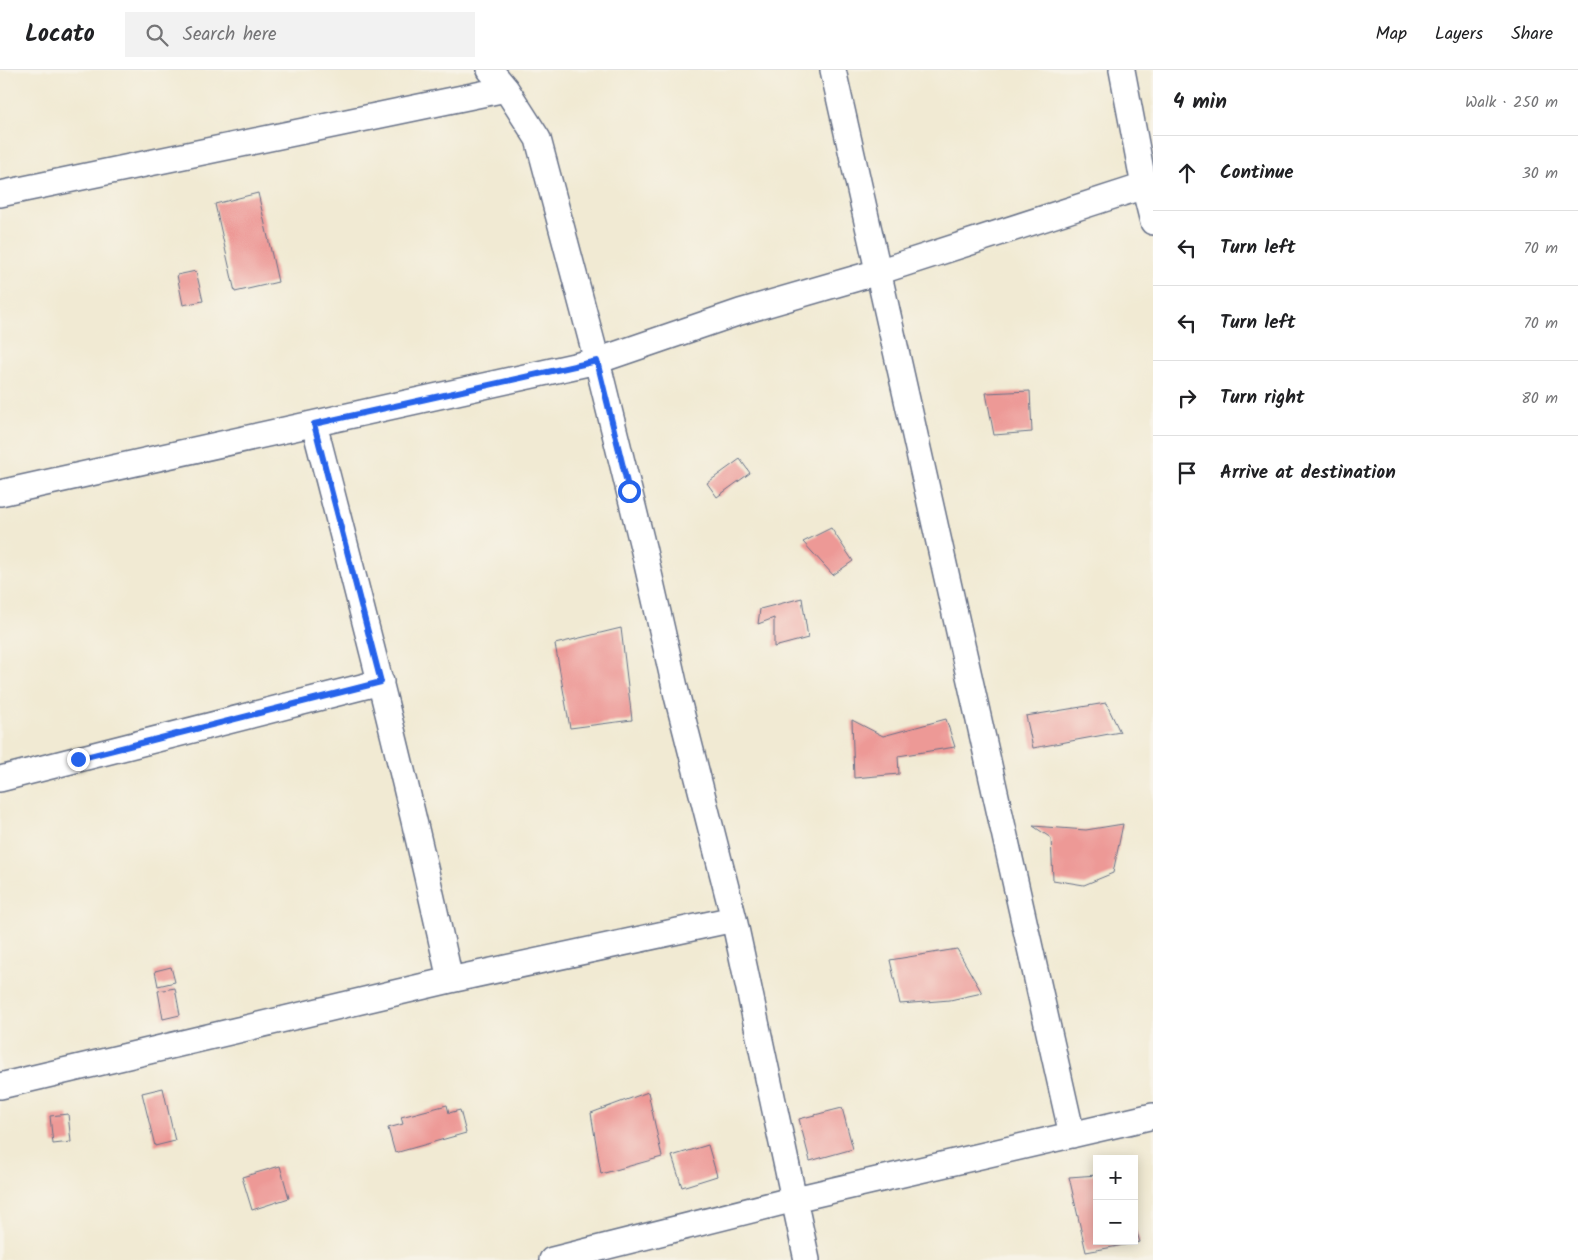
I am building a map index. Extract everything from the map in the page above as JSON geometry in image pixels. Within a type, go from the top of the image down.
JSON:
[{"type":"street","points":[[490,70],[506,89],[538,139],[597,361],[643,547],[677,696],[734,919],[795,1198],[806,1260]]},
{"type":"street","points":[[833,70],[1072,1135]]},
{"type":"street","points":[[1122,70],[1144,186],[1153,222]]},
{"type":"street","points":[[0,194],[506,89]]},
{"type":"street","points":[[0,493],[597,361],[740,312],[878,272],[1144,186]]},
{"type":"street","points":[[314,424],[381,682],[427,872],[450,980]]},
{"type":"street","points":[[0,779],[381,682]]},
{"type":"street","points":[[0,1086],[450,980],[734,919]]},
{"type":"street","points":[[552,1260],[795,1198],[1153,1116]]},
{"type":"building","points":[[258,193],[278,282],[235,292],[215,204]]},
{"type":"building","points":[[196,271],[203,301],[183,305],[177,275]]},
{"type":"building","points":[[1030,391],[1032,432],[994,435],[986,393]]},
{"type":"building","points":[[740,459],[750,473],[717,497],[707,483]]},
{"type":"building","points":[[831,528],[853,561],[833,575],[803,542]]},
{"type":"building","points":[[802,598],[808,638],[774,647],[774,618],[758,624],[760,609]]},
{"type":"building","points":[[621,628],[632,720],[570,728],[555,644]]},
{"type":"building","points":[[1106,703],[1120,732],[1033,748],[1026,716]]},
{"type":"building","points":[[946,719],[955,747],[898,756],[899,774],[854,778],[852,720],[883,736]]},
{"type":"building","points":[[1123,824],[1113,873],[1084,885],[1053,880],[1051,838],[1033,826],[1086,830]]},
{"type":"building","points":[[957,949],[982,993],[950,1000],[900,1004],[890,960]]},
{"type":"building","points":[[171,967],[175,982],[158,986],[155,971]]},
{"type":"building","points":[[175,988],[180,1015],[163,1019],[158,991]]},
{"type":"building","points":[[163,1088],[175,1141],[155,1146],[142,1093]]},
{"type":"building","points":[[648,1092],[662,1157],[601,1174],[591,1113]]},
{"type":"building","points":[[447,1105],[449,1113],[460,1110],[466,1133],[395,1153],[388,1128],[403,1124],[401,1117]]},
{"type":"building","points":[[842,1108],[853,1149],[810,1161],[799,1119]]},
{"type":"building","points":[[68,1114],[71,1142],[53,1144],[50,1116]]},
{"type":"building","points":[[708,1145],[717,1176],[682,1187],[672,1156]]},
{"type":"building","points":[[280,1166],[289,1198],[252,1210],[242,1177]]},
{"type":"building","points":[[1093,1175],[1093,1245],[1124,1245],[1086,1252],[1069,1177]]},
{"type":"route","points":[[78,759],[381,682],[314,424],[597,361],[629,491]]}]
